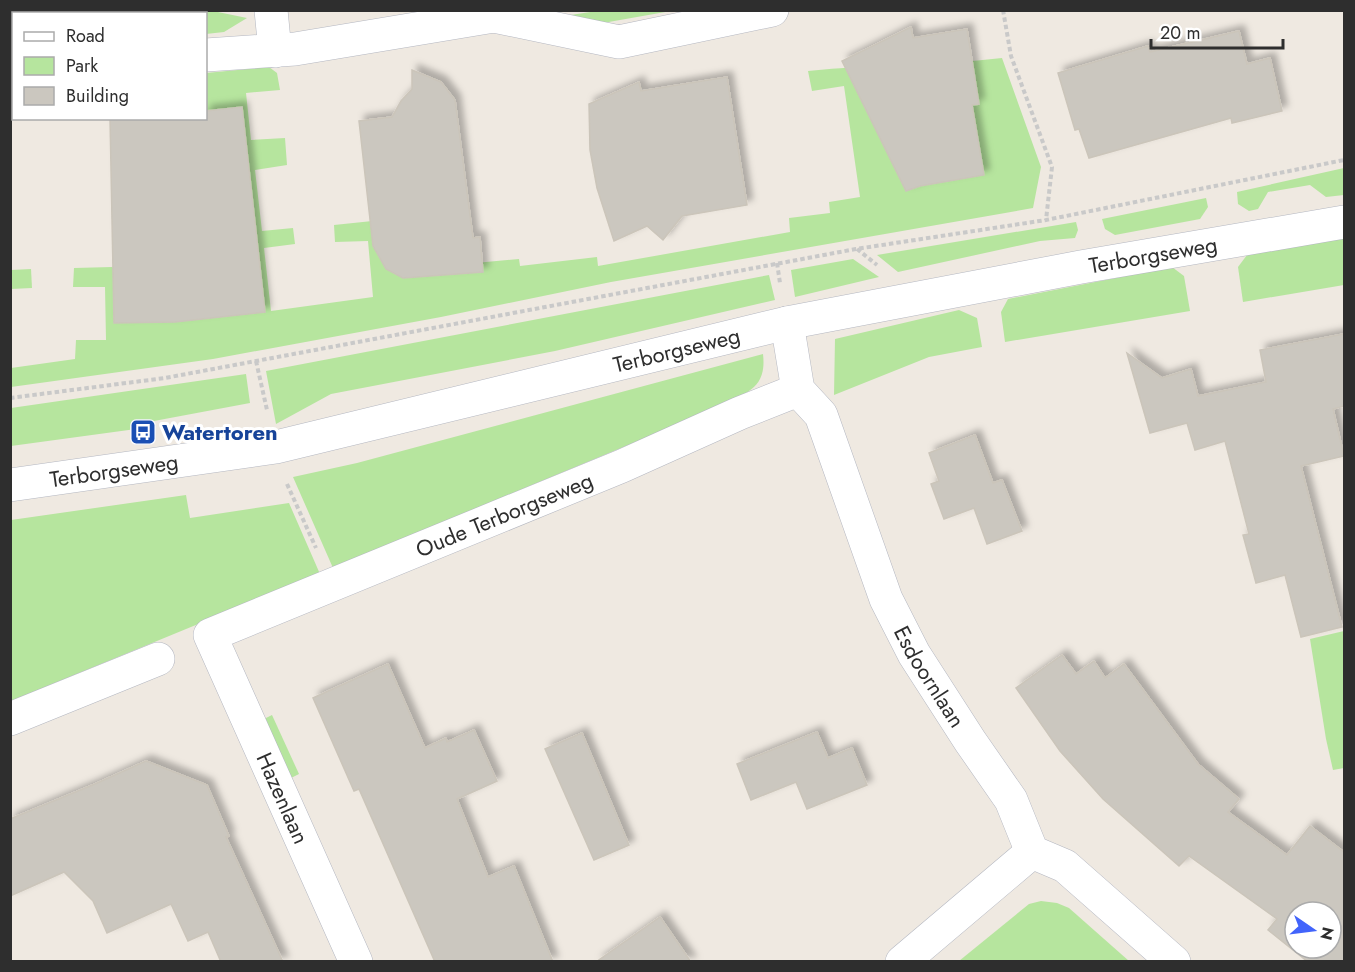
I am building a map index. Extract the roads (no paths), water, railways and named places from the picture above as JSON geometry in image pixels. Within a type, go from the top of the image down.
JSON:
[{"type":"street","points":[[271,10],[275,51]]},
{"type":"street","points":[[207,55],[275,51],[494,16],[619,42],[772,10]]},
{"type":"street","name":"Terborgseweg","points":[[10,485],[276,447],[787,323],[1091,266],[1344,222]]},
{"type":"street","points":[[787,323],[798,390]]},
{"type":"street","name":"Oude Terborgseweg","points":[[210,635],[622,466],[740,413],[798,390]]},
{"type":"street","name":"Esdoornlaan","points":[[798,390],[821,415],[886,599],[914,654],[1011,800],[1032,852]]},
{"type":"street","name":"Hazenlaan","points":[[210,635],[356,962]]},
{"type":"street","points":[[10,719],[158,659]]},
{"type":"street","points":[[903,962],[1032,852],[1065,866],[1174,962]]},
{"type":"place","name":"Watertoren","points":[[143,432]]}]
